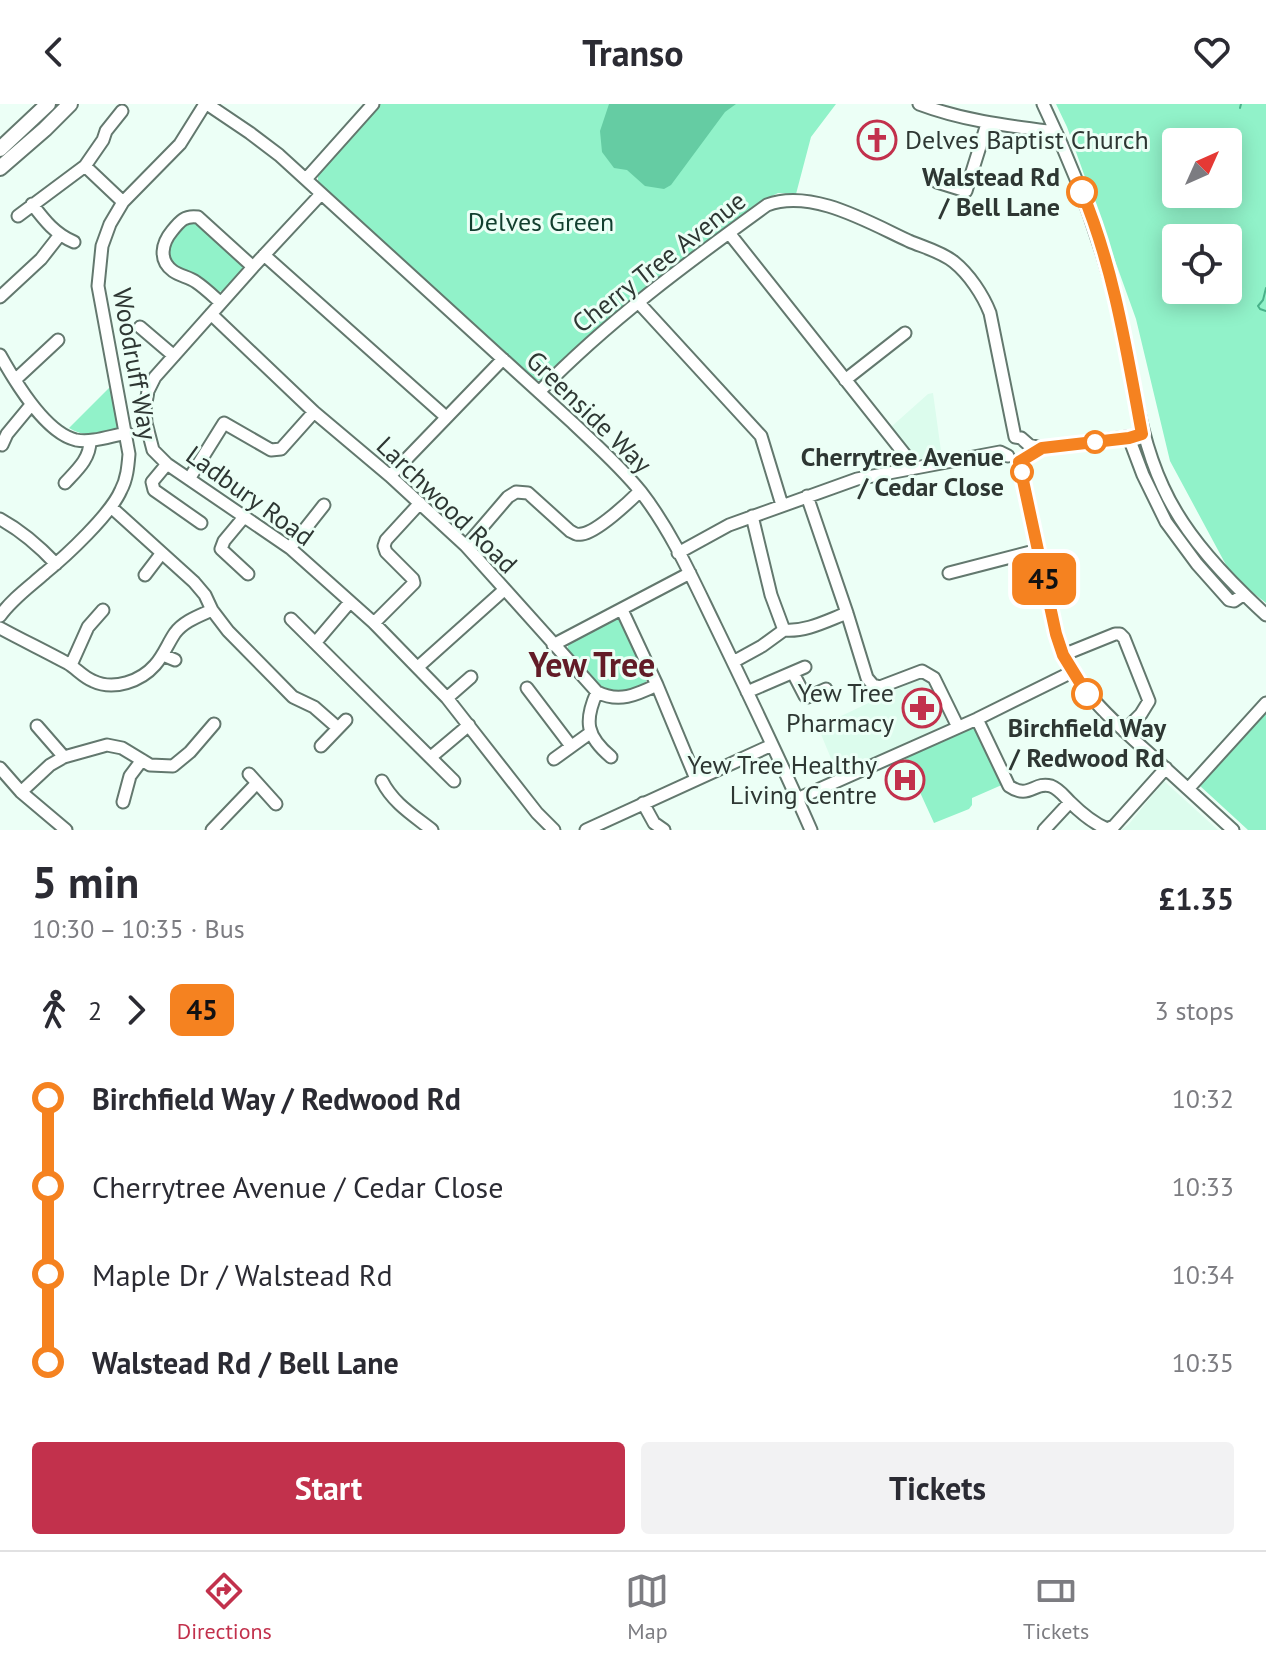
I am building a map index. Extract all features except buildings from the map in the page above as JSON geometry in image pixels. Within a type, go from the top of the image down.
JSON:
[{"type":"main road","points":[[0,149],[48,104]]},
{"type":"main road","points":[[0,168],[70,104]]},
{"type":"street","points":[[306,179],[373,104]]},
{"type":"street","points":[[919,104],[987,124],[1056,132]]},
{"type":"street","points":[[1043,104],[1087,204],[1121,323],[1142,434],[1163,488],[1175,510],[1210,557],[1266,615]]},
{"type":"street","name":"Greenside Way","points":[[202,105],[250,133],[306,179],[604,452],[640,491],[662,521],[690,573],[811,830]]},
{"type":"street","name":"Woodruff Way","points":[[0,616],[17,596],[56,564],[111,507],[121,491],[128,472],[129,454],[98,286],[102,246],[123,202],[180,144],[202,105]]},
{"type":"street","points":[[18,216],[85,166],[103,140],[101,128],[122,111]]},
{"type":"street","points":[[937,182],[966,191],[987,124]]},
{"type":"street","points":[[85,166],[123,202]]},
{"type":"street","name":"Ladbury Road","points":[[321,194],[155,377],[148,391],[145,409],[153,450],[167,464],[290,548],[374,623],[447,698],[554,830]]},
{"type":"street","name":"Cherry Tree Avenue","points":[[539,392],[638,302],[767,205],[780,200],[834,208],[953,261],[972,282],[990,313],[1015,450],[1063,655],[1087,694],[1233,830]]},
{"type":"street","points":[[32,204],[59,236],[74,242]]},
{"type":"street","points":[[221,303],[195,281],[170,269],[164,260],[163,247],[170,233],[184,218],[194,215],[253,267]]},
{"type":"street","points":[[729,233],[906,456],[912,469]]},
{"type":"street","points":[[0,297],[41,259],[59,236]]},
{"type":"street","points":[[264,255],[446,417]]},
{"type":"street","points":[[638,302],[761,436],[782,505]]},
{"type":"street","name":"Larchwood Road","points":[[211,314],[314,412],[466,546],[597,692]]},
{"type":"street","points":[[140,327],[174,356]]},
{"type":"street","points":[[845,380],[905,333]]},
{"type":"street","points":[[15,380],[50,343]]},
{"type":"street","points":[[0,355],[31,405],[60,432],[74,440],[90,441],[127,433]]},
{"type":"street","points":[[390,476],[503,359]]},
{"type":"street","points":[[3,436],[31,405]]},
{"type":"street","points":[[189,479],[224,423],[271,450],[281,449],[314,412]]},
{"type":"street","points":[[678,553],[729,525],[857,479],[1015,450],[1142,434]]},
{"type":"street","points":[[1129,438],[1153,499],[1179,541],[1229,600],[1234,601],[1244,594]]},
{"type":"street","points":[[65,483],[82,470],[90,441]]},
{"type":"street","points":[[167,464],[152,482],[154,490],[201,523]]},
{"type":"street","points":[[466,546],[508,497],[516,492],[528,493],[570,531],[578,534],[600,524],[640,491]]},
{"type":"street","points":[[807,496],[867,678],[880,687],[922,671],[928,674],[934,678],[958,727]]},
{"type":"street","points":[[374,623],[414,583],[384,546],[420,503]]},
{"type":"street","points":[[290,548],[324,505]]},
{"type":"street","points":[[111,507],[194,582],[228,631],[293,697],[342,724],[321,746]]},
{"type":"street","points":[[752,516],[771,595],[784,630]]},
{"type":"street","points":[[244,517],[221,549],[248,574]]},
{"type":"street","points":[[0,519],[27,536],[56,564]]},
{"type":"street","points":[[949,573],[1038,550]]},
{"type":"street","points":[[145,575],[161,554]]},
{"type":"street","points":[[553,645],[690,573]]},
{"type":"street","points":[[418,667],[504,590]]},
{"type":"street","points":[[316,642],[350,602]]},
{"type":"street","points":[[71,665],[82,639],[103,610]]},
{"type":"street","points":[[0,628],[71,665],[93,681],[121,683],[136,681],[147,673],[163,655],[176,631],[212,610]]},
{"type":"street","points":[[622,610],[696,779]]},
{"type":"street","points":[[733,662],[784,630],[805,629],[847,613]]},
{"type":"street","points":[[291,619],[454,781]]},
{"type":"street","points":[[92,622],[104,632]]},
{"type":"street","points":[[1063,655],[1115,634],[1124,638],[1149,701],[1124,731]]},
{"type":"street","points":[[163,655],[175,660]]},
{"type":"street","points":[[747,692],[805,667]]},
{"type":"street","points":[[797,799],[977,719],[1072,672]]},
{"type":"street","points":[[793,673],[802,694],[808,697],[826,689]]},
{"type":"street","points":[[447,698],[471,677]]},
{"type":"street","points":[[611,757],[590,733],[588,722],[597,692],[626,698],[657,685]]},
{"type":"street","points":[[546,691],[530,692],[571,746]]},
{"type":"street","points":[[1188,789],[1266,703]]},
{"type":"street","points":[[977,719],[1009,786],[1026,792],[1044,785],[1054,787],[1087,817],[1107,829],[1114,826],[1166,768]]},
{"type":"street","points":[[21,792],[50,765],[64,757],[107,745],[122,748],[150,765],[173,766],[190,752],[200,734],[214,724]]},
{"type":"street","points":[[38,725],[64,757]]},
{"type":"street","points":[[431,757],[469,725]]},
{"type":"street","points":[[554,759],[590,733]]},
{"type":"street","points":[[586,830],[772,745]]},
{"type":"street","points":[[138,801],[124,798],[130,776],[142,760]]},
{"type":"street","points":[[0,768],[21,792],[66,830]]},
{"type":"street","points":[[212,830],[253,779],[276,804]]},
{"type":"street","points":[[382,789],[432,830]]},
{"type":"street","points":[[1043,826],[1070,802]]},
{"type":"street","points":[[643,803],[654,823],[664,830]]},
{"type":"shaded area","points":[[933,393],[942,458],[924,461],[891,427]]},
{"type":"shaded area","points":[[921,678],[929,681],[948,725],[837,773],[818,727]]},
{"type":"shaded area","points":[[1164,781],[1218,830],[1121,830]]},
{"type":"green space","name":"Delves Green","points":[[380,104],[836,104],[811,137],[796,194],[778,193],[755,205],[583,340],[548,378],[541,381],[533,379],[318,182],[318,172]]},
{"type":"green space","points":[[609,104],[736,104],[725,112],[671,185],[664,189],[645,186],[627,170],[614,168],[602,152],[600,131]]},
{"type":"green space","points":[[1056,104],[1266,104],[1266,603],[1232,576],[1170,461],[1136,319]]},
{"type":"green space","points":[[194,219],[244,265],[234,282],[219,294],[169,263],[168,241],[182,226]]},
{"type":"green space","points":[[112,385],[120,425],[118,429],[93,434],[69,428]]},
{"type":"green space","points":[[614,618],[619,620],[647,676],[646,682],[621,693],[611,692],[592,680],[567,650],[569,643]]},
{"type":"green space","points":[[1266,709],[1266,830],[1248,830],[1199,785]]},
{"type":"green space","points":[[978,724],[1004,784],[972,798],[969,809],[934,823],[903,755]]},
{"type":"waterway","points":[[1240,108],[1241,104]]},
{"type":"waterway","points":[[1266,288],[1258,306],[1266,311]]},
{"type":"bus line","name":"45","points":[[1082,192],[1121,323],[1142,434],[1042,448],[1019,462],[1056,634],[1063,655],[1087,694]]},
{"type":"place","name":"Delves Baptist Church","points":[[877,140]]},
{"type":"place","name":"Walstead Rd / Bell Lane","points":[[1082,192]]},
{"type":"place","name":"Cherrytree Avenue / Cedar Close","points":[[1022,472]]},
{"type":"place","name":"Birchfield Way / Redwood Rd","points":[[1087,694]]},
{"type":"place","name":"Yew Tree Pharmacy","points":[[922,708]]},
{"type":"place","name":"Yew Tree Healthy Living Centre","points":[[905,780]]},
{"type":"district","name":"Yew Tree","points":[[592,665]]}]
